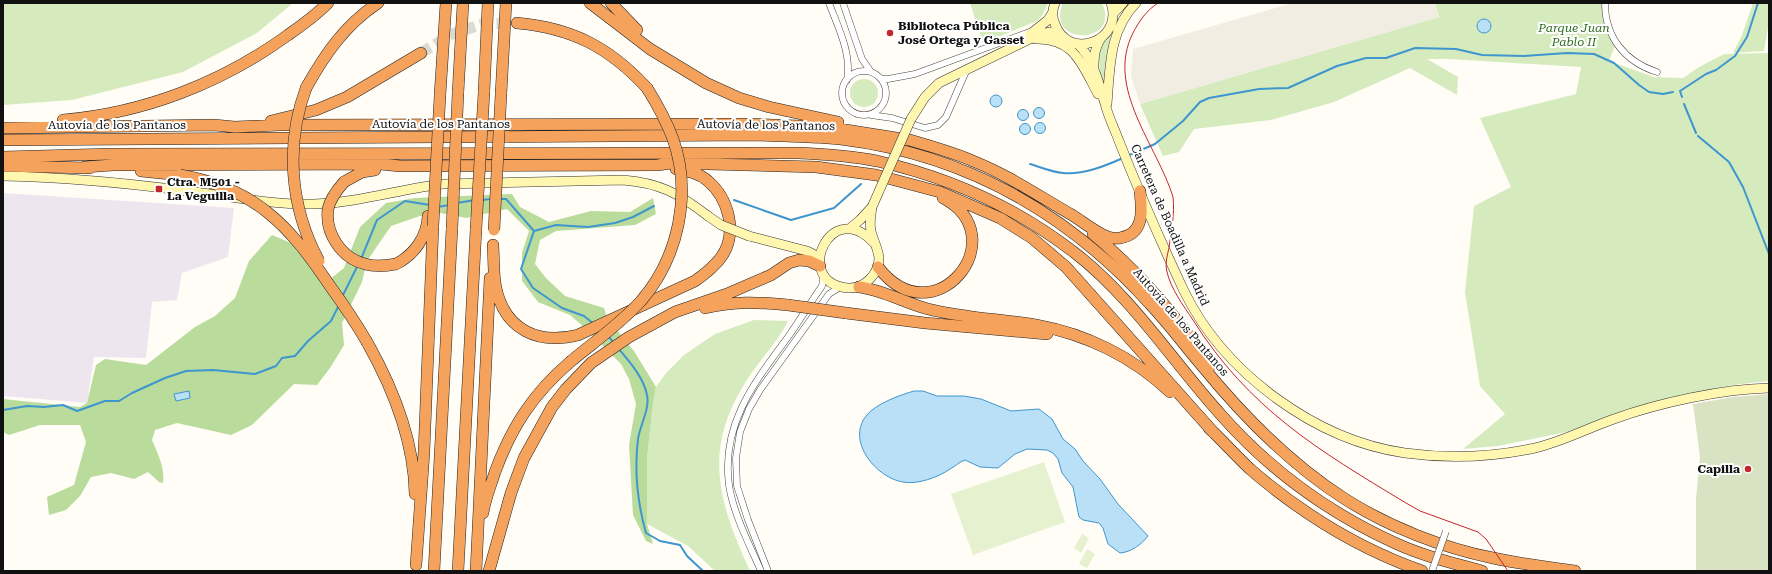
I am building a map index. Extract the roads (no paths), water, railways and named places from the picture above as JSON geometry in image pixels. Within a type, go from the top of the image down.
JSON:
[{"type":"highway","points":[[3,125],[89,118],[143,106],[176,96],[231,72],[271,48],[328,3]]},
{"type":"highway","points":[[378,3],[362,14],[345,30],[321,62],[306,88],[299,108],[295,127],[292,156],[298,207],[310,243],[384,372],[398,406],[410,450],[415,489],[416,568]]},
{"type":"highway","points":[[416,568],[424,452],[433,226],[446,3]]},
{"type":"highway","points":[[434,571],[463,3]]},
{"type":"highway","points":[[458,571],[488,3]]},
{"type":"highway","points":[[476,571],[489,300],[506,3]]},
{"type":"highway","points":[[590,3],[650,49],[706,83],[739,98],[810,117],[890,133],[947,151],[1001,174],[1114,239],[1131,234],[1140,224],[1142,214],[1140,191]]},
{"type":"highway","points":[[611,3],[624,18],[678,66]]},
{"type":"highway","points":[[478,545],[484,508],[491,484],[504,450],[515,427],[535,397],[555,375],[623,319],[642,300],[666,263],[677,232],[681,198],[678,158],[673,140],[664,118],[647,88],[616,58],[579,36],[559,29],[517,23]]},
{"type":"highway","points":[[3,128],[214,125],[272,121],[316,110],[347,97],[420,53]]},
{"type":"highway","points":[[400,166],[362,172],[344,182],[334,194],[328,208],[328,224],[332,238],[340,249],[351,258],[364,264],[380,266],[396,264],[409,256],[424,235],[429,209],[434,117],[440,95]]},
{"type":"highway","points":[[214,125],[235,127],[296,125],[748,124],[827,127],[909,140]]},
{"type":"highway","name":"Autovía de los Pantanos","points":[[3,140],[752,135],[839,139],[925,157],[960,169],[1007,190],[1052,216],[1084,241],[1121,273],[1151,305],[1224,392],[1274,444],[1314,477],[1345,499],[1400,528],[1448,546],[1493,558],[1575,571]]},
{"type":"highway","points":[[3,157],[127,154],[790,152],[839,155],[876,161],[922,173],[957,185],[999,204],[1041,229],[1075,253],[1108,282],[1139,316],[1222,417],[1252,448],[1287,478],[1320,503],[1396,544],[1482,571]]},
{"type":"highway","points":[[85,167],[113,165],[380,164],[400,166],[658,165],[671,163],[816,167],[876,175],[940,192],[965,202],[1000,218],[1032,238],[1066,267],[1214,433]]},
{"type":"highway","points":[[493,245],[496,287],[499,298],[511,319],[518,326],[532,335],[544,338],[562,338],[578,335],[695,281],[712,268],[723,255],[729,238],[730,219],[719,192],[707,180],[691,171],[658,165]]},
{"type":"highway","points":[[3,166],[85,167],[180,175],[196,178],[227,188],[265,210],[281,223],[315,264],[358,326]]},
{"type":"highway","points":[[878,266],[890,280],[899,286],[915,291],[930,292],[950,284],[958,277],[967,264],[971,250],[971,226],[960,210],[950,201],[925,188]]},
{"type":"highway","points":[[1065,211],[1130,266],[1159,297],[1193,340],[1222,385],[1224,392]]},
{"type":"highway","points":[[489,571],[511,492],[531,446],[552,407],[590,363],[629,337],[675,312],[727,294],[771,275],[789,263],[799,260],[809,261],[821,267]]},
{"type":"highway","points":[[859,286],[875,289],[928,309],[960,315],[1037,325],[1072,333],[1130,360],[1155,379],[1214,433],[1249,468],[1310,515],[1348,539],[1390,560],[1422,571]]},
{"type":"highway","points":[[660,321],[721,304],[749,302],[788,305],[925,323],[1050,334],[1108,349]]},
{"type":"street","points":[[829,3],[848,59],[847,80],[842,91],[844,102],[852,111],[858,114],[870,114],[892,118],[925,128],[938,125],[946,117],[968,68]]},
{"type":"street","points":[[843,3],[862,59],[871,72],[881,79],[886,89],[885,100],[879,109],[870,114]]},
{"type":"street","points":[[1055,3],[1053,20],[1060,34],[1071,42],[1078,44],[1090,43],[1101,38]]},
{"type":"street","points":[[1111,3],[1113,14]]},
{"type":"street","points":[[1113,14],[1123,3]]},
{"type":"street","points":[[1107,109],[1111,56],[1115,36],[1125,16],[1136,3]]},
{"type":"street","points":[[1604,3],[1608,26],[1616,43],[1622,51],[1638,64],[1657,72]]},
{"type":"street","points":[[1015,45],[1048,20],[1053,12]]},
{"type":"street","name":"Carretera de Boadilla a Madrid","points":[[1095,71],[1094,55],[1101,38],[1110,27],[1113,14]]},
{"type":"street","points":[[881,79],[915,74],[1037,29]]},
{"type":"street","points":[[3,176],[112,182],[278,202],[312,204],[355,200],[413,188],[443,184],[623,180],[644,182],[662,188],[683,198],[721,225],[749,236],[795,247],[813,254],[834,284],[840,287],[850,288],[868,282],[874,275],[878,266],[878,254],[874,243],[870,222],[872,207],[911,119],[931,90],[944,80],[1015,45],[1045,33],[1060,34]]},
{"type":"street","points":[[1031,39],[1054,40],[1064,44],[1074,52],[1107,109]]},
{"type":"street","name":"Carretera de Boadilla a Madrid","points":[[1078,44],[1085,51],[1095,71],[1107,109],[1131,170],[1192,307],[1233,361],[1262,388],[1315,423],[1353,440],[1404,453],[1462,458],[1537,448],[1585,431],[1613,419],[1681,400],[1769,388]]},
{"type":"street","points":[[847,80],[861,71],[871,72]]},
{"type":"street","points":[[849,229],[872,207]]},
{"type":"street","points":[[761,571],[740,523],[729,486],[728,456],[733,429],[742,405],[753,385],[822,286],[820,251],[824,242],[839,230],[849,229],[859,231],[867,235],[874,243]]},
{"type":"street","points":[[795,247],[806,248],[824,242]]},
{"type":"street","points":[[768,571],[748,520],[737,486],[736,458],[740,432],[749,409],[760,390],[829,294],[840,287]]},
{"type":"street","points":[[1432,571],[1446,531]]},
{"type":"water","points":[[1484,19],[1489,21],[1491,26],[1489,31],[1484,33],[1479,31],[1477,26],[1479,21]]},
{"type":"water","points":[[994,95],[998,95],[1002,101],[998,107],[994,107],[990,103],[990,99]]},
{"type":"water","points":[[1037,108],[1041,108],[1043,109],[1043,117],[1037,118],[1034,115],[1034,111]]},
{"type":"water","points":[[1021,110],[1025,110],[1027,111],[1027,119],[1021,120],[1018,117],[1018,113]]},
{"type":"water","points":[[1038,123],[1042,123],[1044,124],[1044,132],[1038,133],[1035,130],[1035,126]]},
{"type":"water","points":[[1023,124],[1027,124],[1029,125],[1029,133],[1023,134],[1020,131],[1020,127]]},
{"type":"water","points":[[189,391],[190,398],[176,401],[174,394]]},
{"type":"water","points":[[914,391],[923,391],[937,396],[964,396],[981,399],[1011,411],[1039,409],[1052,419],[1063,439],[1075,449],[1083,461],[1100,479],[1118,504],[1148,536],[1136,548],[1120,553],[1108,544],[1103,528],[1099,523],[1083,520],[1079,517],[1073,487],[1062,473],[1058,459],[1053,453],[1047,450],[1027,449],[1015,454],[998,468],[980,467],[965,460],[940,475],[928,480],[909,483],[893,479],[883,474],[867,457],[862,447],[860,437],[861,426],[866,416],[881,404]]},
{"type":"waterway","points":[[1682,97],[1680,91],[1706,74],[1716,70],[1735,56],[1747,37],[1758,3]]},
{"type":"waterway","points":[[1127,156],[1155,144],[1183,121],[1200,102],[1209,98],[1259,89],[1288,88],[1337,66],[1366,58],[1386,58],[1415,48],[1456,49],[1482,55],[1524,56],[1567,53],[1594,54],[1614,63],[1649,92],[1663,94],[1673,92]]},
{"type":"waterway","points":[[1684,104],[1696,133]]},
{"type":"waterway","points":[[1698,136],[1729,162],[1743,187],[1769,254]]},
{"type":"waterway","points":[[1030,164],[1055,172],[1078,173],[1094,169],[1123,158]]},
{"type":"waterway","points":[[734,200],[791,220],[834,208],[861,184]]},
{"type":"waterway","points":[[481,200],[492,199]]},
{"type":"waterway","points":[[499,199],[506,199],[534,231],[556,225],[588,227],[615,223],[633,217],[654,206]]},
{"type":"waterway","points":[[457,203],[475,200]]},
{"type":"waterway","points":[[361,259],[377,220],[405,201],[430,205]]},
{"type":"waterway","points":[[438,207],[449,205]]},
{"type":"waterway","points":[[534,231],[521,269],[533,288],[562,308],[584,316],[594,324]]},
{"type":"waterway","points":[[342,297],[358,265]]},
{"type":"waterway","points":[[3,410],[27,406],[44,407],[63,405],[77,411],[105,401],[119,401],[132,393],[165,378],[186,371],[213,370],[255,374],[276,366],[282,358],[295,356],[308,341],[331,321],[339,305]]},
{"type":"waterway","points":[[608,336],[614,343]]},
{"type":"waterway","points":[[618,348],[643,382],[648,400],[638,439],[636,463],[638,498],[646,533],[660,541],[680,545],[687,556],[703,571]]},
{"type":"tunnel","points":[[421,53],[452,34],[483,24],[517,23]]},
{"type":"tram line","points":[[1158,3],[1144,16],[1133,33],[1126,54],[1125,75],[1129,95],[1136,116],[1166,177],[1173,197],[1173,216],[1166,266],[1171,285],[1178,297],[1215,351],[1238,379],[1262,403],[1288,425],[1343,465],[1420,511],[1478,532],[1486,539],[1508,571]]},
{"type":"place","name":"Biblioteca Pública José Ortega y Gasset","points":[[890,33]]},
{"type":"place","name":"Ctra. M501 - La Veguilla","points":[[159,189]]},
{"type":"place","name":"Capilla","points":[[1748,469]]},
{"type":"park label","name":"Parque Juan Pablo II","points":[[1574,35]]}]
